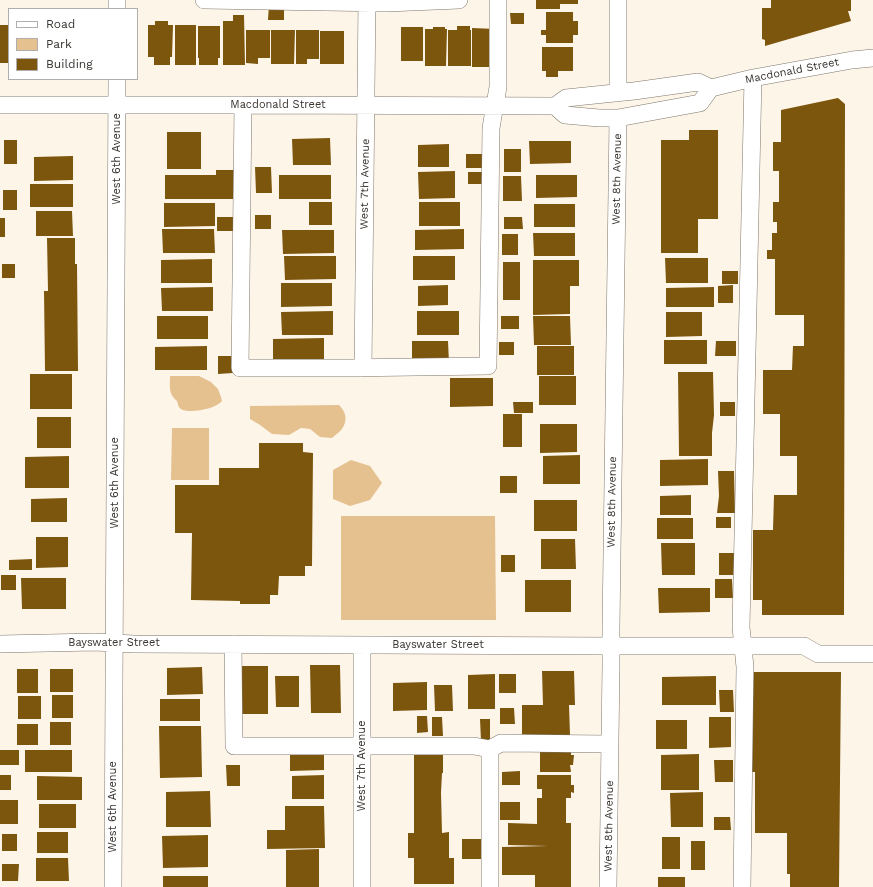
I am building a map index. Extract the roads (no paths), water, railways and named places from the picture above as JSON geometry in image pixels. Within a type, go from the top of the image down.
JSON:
[{"type":"street","points":[[204,0],[387,2],[460,0]]},
{"type":"street","points":[[243,105],[240,368],[488,366],[491,128],[498,87],[498,0]]},
{"type":"street","points":[[618,0],[618,93]]},
{"type":"street","name":"West 7th Avenue","points":[[363,368],[367,1]]},
{"type":"street","name":"Macdonald Street","points":[[0,105],[555,106],[566,98],[618,93],[698,82],[711,88],[753,78],[852,60],[873,58]]},
{"type":"street","points":[[742,887],[745,667],[742,619],[753,78]]},
{"type":"street","name":"West 6th Avenue","points":[[113,887],[117,80]]},
{"type":"street","points":[[555,106],[565,115],[618,118],[700,103],[711,88]]},
{"type":"street","name":"West 8th Avenue","points":[[608,887],[618,118]]},
{"type":"street","name":"Bayswater Street","points":[[0,644],[94,642],[362,645],[804,646],[818,654],[873,654]]},
{"type":"street","points":[[233,644],[234,746],[474,746],[490,749],[501,743],[610,744]]},
{"type":"street","name":"West 7th Avenue","points":[[362,645],[362,887]]},
{"type":"street","points":[[490,749],[490,887]]}]
